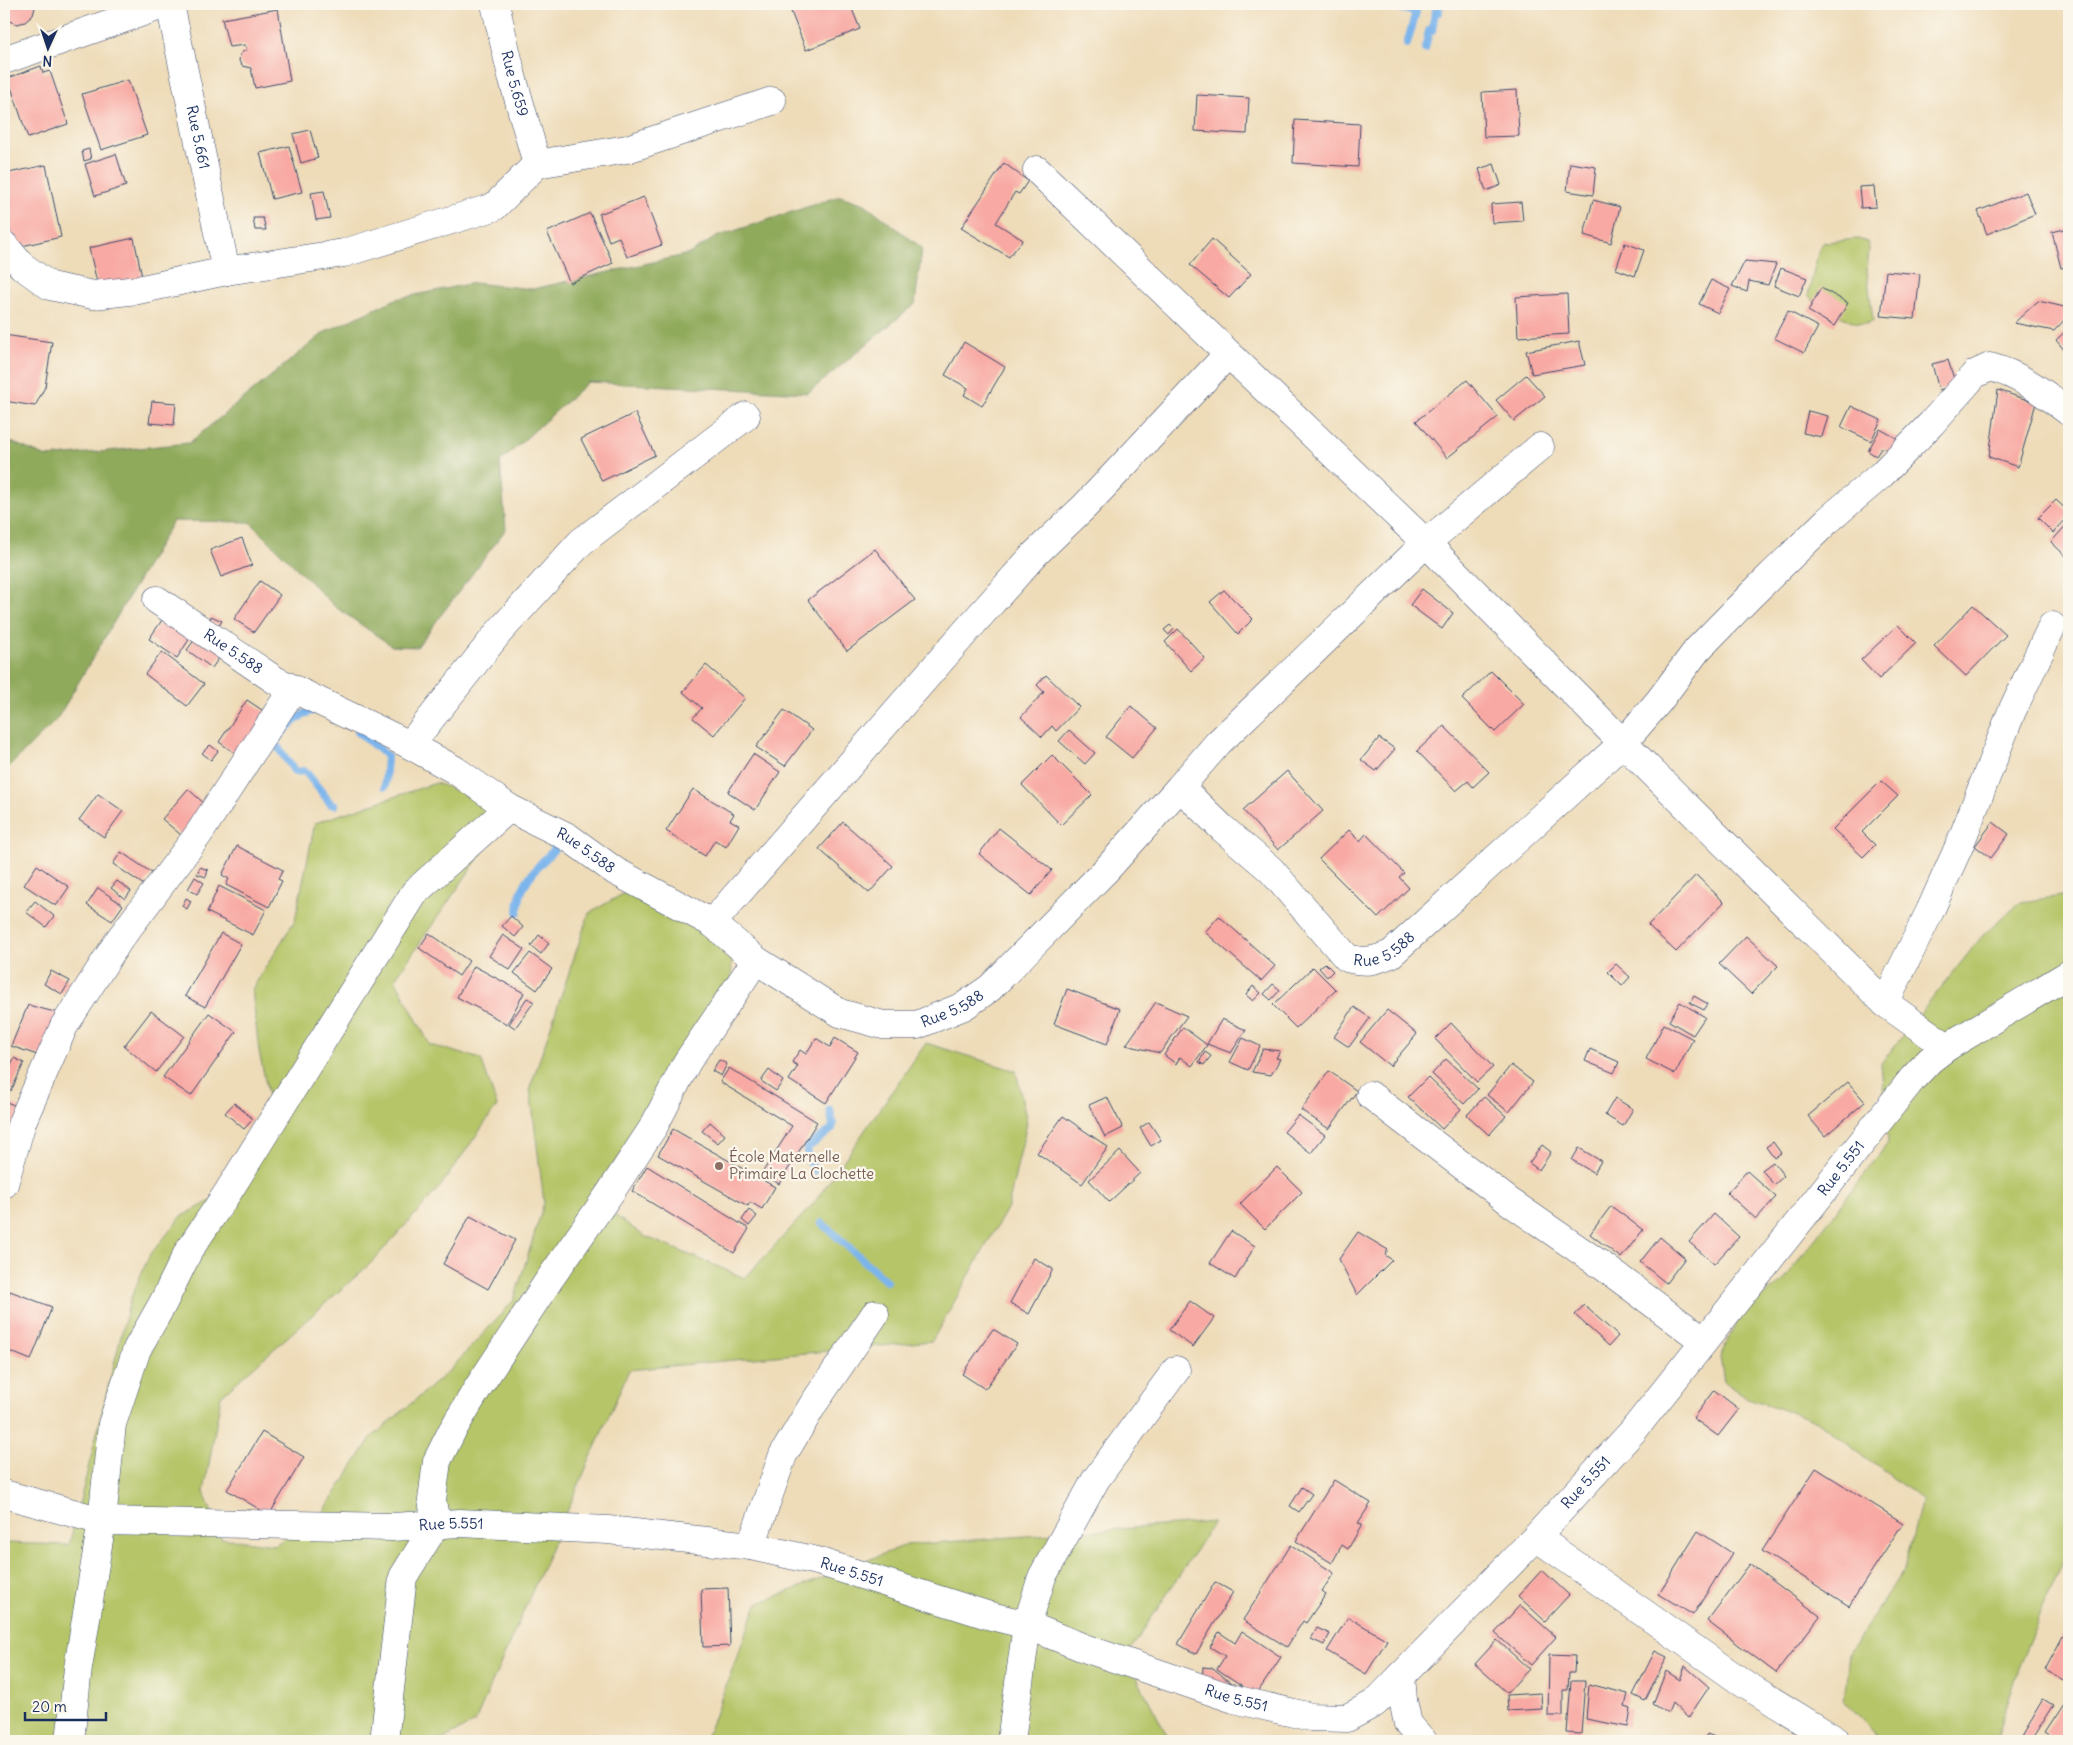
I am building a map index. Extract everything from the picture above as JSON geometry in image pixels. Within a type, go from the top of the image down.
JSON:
[{"type":"street","points":[[4,60],[168,4]]},
{"type":"street","name":"Rue 5.661","points":[[168,4],[226,272]]},
{"type":"street","name":"Rue 5.659","points":[[495,4],[512,76],[537,164]]},
{"type":"street","points":[[4,245],[22,266],[50,286],[93,296],[138,290],[226,272],[344,253],[494,208],[537,164],[627,149],[772,101]]},
{"type":"street","points":[[1037,170],[1426,543],[1623,743],[1885,1003],[1946,1047]]},
{"type":"street","points":[[712,924],[1029,561],[1085,506],[1228,354]]},
{"type":"street","name":"Rue 5.588","points":[[157,600],[275,680],[410,745],[455,770],[510,808],[568,837],[615,871],[712,924],[756,960],[840,1013],[883,1025],[918,1025],[964,1006],[990,988],[1107,869],[1180,788],[1222,828],[1271,870],[1347,958],[1362,962],[1373,961],[1391,954],[1623,743],[1659,701],[1697,650],[1827,521],[1881,475],[1975,374],[1990,367],[2003,370],[2026,380],[2069,412]]},
{"type":"street","points":[[410,745],[499,632],[581,542],[746,416]]},
{"type":"street","points":[[1180,788],[1218,743],[1426,543],[1540,447]]},
{"type":"street","points":[[1885,1003],[1960,844],[2012,711],[2052,626]]},
{"type":"street","points":[[4,1184],[22,1122],[64,1026],[119,940],[198,835],[293,689]]},
{"type":"street","points":[[70,1741],[78,1668],[102,1521],[112,1424],[136,1349],[163,1303],[189,1250],[228,1192],[414,892],[510,808]]},
{"type":"street","points":[[384,1741],[403,1577],[436,1524],[432,1500],[437,1461],[452,1432],[532,1304],[610,1193],[648,1134],[687,1062],[756,960]]},
{"type":"street","name":"Rue 5.551","points":[[4,1494],[102,1521],[392,1527],[460,1523],[608,1530],[751,1546],[817,1560],[988,1615],[1028,1625],[1084,1648],[1234,1699],[1311,1717],[1347,1718],[1375,1703],[1536,1537],[1633,1431],[1913,1078],[1930,1060],[1946,1047],[2069,974]]},
{"type":"street","points":[[1370,1095],[1510,1202],[1604,1267],[1704,1341]]},
{"type":"street","points":[[751,1546],[783,1455],[814,1403],[875,1314]]},
{"type":"street","points":[[1011,1741],[1028,1625],[1042,1577],[1096,1479],[1176,1370]]},
{"type":"street","points":[[1536,1537],[1743,1683],[1837,1741]]},
{"type":"street","points":[[1401,1676],[1408,1724],[1422,1741]]},
{"type":"green space","points":[[840,196],[865,204],[922,248],[915,304],[808,393],[588,382],[500,462],[506,529],[417,647],[392,646],[334,606],[250,522],[173,521],[57,719],[4,772],[4,439],[47,457],[189,443],[325,332],[396,299],[473,283],[533,289],[689,254],[716,237]]},
{"type":"green space","points":[[1858,239],[1867,242],[1869,248],[1867,271],[1873,321],[1866,324],[1857,323],[1820,308],[1808,295],[1819,249],[1824,242]]},
{"type":"green space","points":[[436,783],[481,800],[497,831],[395,979],[430,1045],[481,1059],[497,1106],[440,1187],[371,1263],[221,1396],[204,1492],[221,1538],[274,1545],[319,1519],[371,1438],[450,1370],[514,1300],[544,1203],[530,1088],[589,913],[630,890],[732,949],[731,1005],[685,1074],[588,1196],[644,1236],[745,1278],[814,1203],[926,1043],[1016,1071],[1027,1123],[1008,1207],[932,1341],[629,1370],[475,1722],[440,1741],[4,1741],[4,1543],[69,1545],[130,1300],[149,1256],[182,1216],[228,1192],[271,1109],[259,1051],[252,989],[295,920],[315,823]]},
{"type":"green space","points":[[2069,895],[2069,1548],[2018,1667],[1995,1741],[1888,1741],[1879,1738],[1844,1701],[1849,1653],[1904,1569],[1922,1500],[1817,1421],[1745,1397],[1724,1382],[1720,1357],[1741,1313],[1783,1281],[1888,1143],[1881,1063],[1983,935],[2021,902]]},
{"type":"green space","points":[[1214,1522],[1126,1657],[1170,1741],[705,1741],[757,1604],[906,1545]]},
{"type":"building","points":[[4,4],[36,4],[33,15],[25,22],[17,24],[4,19]]},
{"type":"building","points":[[788,4],[850,4],[860,29],[806,50]]},
{"type":"building","points":[[278,9],[290,81],[255,88],[251,68],[242,66],[239,61],[240,54],[247,49],[245,45],[229,47],[222,19]]},
{"type":"building","points":[[41,66],[43,73],[50,71],[68,124],[28,138],[8,78]]},
{"type":"building","points":[[128,80],[147,135],[101,150],[82,94]]},
{"type":"building","points":[[1517,90],[1519,136],[1484,137],[1482,92]]},
{"type":"building","points":[[1197,95],[1249,98],[1247,134],[1195,131]]},
{"type":"building","points":[[1295,120],[1360,124],[1358,167],[1293,163]]},
{"type":"building","points":[[310,130],[318,158],[301,163],[293,134]]},
{"type":"building","points":[[289,146],[302,192],[272,199],[260,153]]},
{"type":"building","points":[[89,149],[91,159],[84,161],[82,151]]},
{"type":"building","points":[[116,154],[126,186],[95,196],[85,164]]},
{"type":"building","points":[[1004,163],[1028,181],[1019,194],[1015,192],[996,223],[1023,240],[1009,257],[961,228]]},
{"type":"building","points":[[1570,163],[1596,167],[1593,195],[1567,191]]},
{"type":"building","points":[[1494,164],[1501,185],[1486,191],[1479,169]]},
{"type":"building","points":[[46,165],[61,237],[9,249],[4,226],[4,174]]},
{"type":"building","points":[[1874,186],[1876,207],[1861,208],[1859,187]]},
{"type":"building","points":[[324,191],[330,218],[316,220],[311,193]]},
{"type":"building","points":[[2026,192],[2035,214],[1987,234],[1978,211]]},
{"type":"building","points":[[644,197],[662,245],[627,257],[619,237],[609,241],[599,214]]},
{"type":"building","points":[[1593,200],[1620,207],[1611,243],[1584,235]]},
{"type":"building","points":[[1521,202],[1523,221],[1492,223],[1491,204]]},
{"type":"building","points":[[590,213],[613,263],[570,283],[547,232]]},
{"type":"building","points":[[253,218],[263,218],[266,230],[255,230]]},
{"type":"building","points":[[2069,228],[2069,266],[2061,268],[2052,232]]},
{"type":"building","points":[[134,238],[142,277],[98,287],[89,248]]},
{"type":"building","points":[[1212,239],[1251,274],[1229,298],[1190,265]]},
{"type":"building","points":[[1625,243],[1644,250],[1635,276],[1616,269]]},
{"type":"building","points":[[1745,261],[1776,264],[1768,285],[1749,281],[1747,292],[1732,286]]},
{"type":"building","points":[[1781,268],[1807,278],[1799,296],[1774,286]]},
{"type":"building","points":[[1886,271],[1920,274],[1915,319],[1881,316]]},
{"type":"building","points":[[1711,280],[1730,289],[1718,313],[1699,304]]},
{"type":"building","points":[[1821,288],[1848,303],[1834,326],[1808,311]]},
{"type":"building","points":[[1567,294],[1569,334],[1518,337],[1516,297]]},
{"type":"building","points":[[2038,301],[2069,308],[2069,315],[2054,331],[2014,323]]},
{"type":"building","points":[[1788,311],[1818,327],[1804,353],[1774,338]]},
{"type":"building","points":[[2069,328],[2069,356],[2056,340]]},
{"type":"building","points":[[4,335],[52,342],[45,387],[35,406],[4,401]]},
{"type":"building","points":[[1579,341],[1585,365],[1532,374],[1526,351]]},
{"type":"building","points":[[964,342],[1005,367],[982,406],[964,395],[968,388],[945,375]]},
{"type":"building","points":[[1948,360],[1956,385],[1939,390],[1932,364]]},
{"type":"building","points":[[1526,375],[1545,396],[1514,421],[1496,400]]},
{"type":"building","points":[[1467,380],[1498,417],[1447,458],[1416,421]]},
{"type":"building","points":[[1998,390],[2036,403],[2018,467],[1989,457]]},
{"type":"building","points":[[152,401],[176,403],[174,425],[149,423]]},
{"type":"building","points":[[1851,406],[1881,420],[1871,441],[1841,427]]},
{"type":"building","points":[[1808,411],[1828,416],[1822,437],[1803,433]]},
{"type":"building","points":[[635,413],[655,455],[602,481],[581,439]]},
{"type":"building","points":[[1880,429],[1900,440],[1893,453],[1882,447],[1876,456],[1868,451]]},
{"type":"building","points":[[2056,500],[2069,512],[2069,516],[2053,533],[2038,518]]},
{"type":"building","points":[[2069,522],[2069,559],[2051,542]]},
{"type":"building","points":[[242,538],[252,565],[221,577],[210,550]]},
{"type":"building","points":[[875,549],[915,600],[847,651],[808,600]]},
{"type":"building","points":[[260,581],[280,595],[254,632],[234,619]]},
{"type":"building","points":[[1422,589],[1453,613],[1442,629],[1410,605]]},
{"type":"building","points":[[1224,590],[1253,619],[1238,634],[1210,602]]},
{"type":"building","points":[[1973,605],[2006,635],[1966,676],[1934,646]]},
{"type":"building","points":[[167,613],[194,632],[177,658],[149,639]]},
{"type":"building","points":[[211,616],[222,621],[219,626],[209,622]]},
{"type":"building","points":[[1170,625],[1174,629],[1169,635],[1164,630]]},
{"type":"building","points":[[1898,625],[1916,643],[1879,679],[1861,660]]},
{"type":"building","points":[[1178,629],[1205,658],[1191,671],[1165,642]]},
{"type":"building","points":[[198,635],[223,652],[212,668],[187,650]]},
{"type":"building","points":[[162,652],[204,684],[187,706],[145,674]]},
{"type":"building","points":[[706,665],[745,698],[714,735],[693,718],[702,708],[683,692]]},
{"type":"building","points":[[1491,671],[1524,704],[1495,732],[1462,699]]},
{"type":"building","points":[[1046,675],[1079,707],[1056,731],[1052,726],[1042,737],[1021,717],[1044,692],[1037,685]]},
{"type":"building","points":[[247,700],[271,716],[242,758],[219,742]]},
{"type":"building","points":[[1131,706],[1157,728],[1132,758],[1106,737]]},
{"type":"building","points":[[784,710],[812,730],[785,766],[756,747]]},
{"type":"building","points":[[1444,726],[1489,772],[1473,787],[1468,781],[1456,791],[1417,751]]},
{"type":"building","points":[[1069,730],[1095,753],[1085,764],[1059,741]]},
{"type":"building","points":[[1379,738],[1395,749],[1376,771],[1361,760]]},
{"type":"building","points":[[210,745],[218,751],[211,760],[202,753]]},
{"type":"building","points":[[753,754],[780,772],[755,810],[728,792]]},
{"type":"building","points":[[1052,755],[1092,795],[1061,825],[1022,785]]},
{"type":"building","points":[[1287,771],[1323,811],[1278,850],[1243,810]]},
{"type":"building","points":[[1881,781],[1898,796],[1862,832],[1875,845],[1863,857],[1833,829]]},
{"type":"building","points":[[188,789],[206,805],[181,835],[162,819]]},
{"type":"building","points":[[693,789],[734,814],[730,820],[739,825],[726,847],[715,840],[705,856],[666,831]]},
{"type":"building","points":[[98,794],[123,811],[104,837],[79,820]]},
{"type":"building","points":[[843,822],[893,866],[869,893],[819,849]]},
{"type":"building","points":[[1993,822],[2009,834],[1991,858],[1975,846]]},
{"type":"building","points":[[999,828],[1052,870],[1031,895],[979,854]]},
{"type":"building","points":[[1349,830],[1360,841],[1366,834],[1404,873],[1399,877],[1409,888],[1378,918],[1319,859]]},
{"type":"building","points":[[237,846],[283,870],[278,879],[282,881],[269,907],[226,885],[229,879],[222,875]]},
{"type":"building","points":[[121,852],[152,873],[144,885],[113,864]]},
{"type":"building","points":[[37,865],[69,887],[56,906],[24,885]]},
{"type":"building","points":[[200,867],[208,870],[206,877],[197,874]]},
{"type":"building","points":[[1696,875],[1724,902],[1676,952],[1648,925]]},
{"type":"building","points":[[195,877],[204,883],[197,894],[188,889]]},
{"type":"building","points":[[117,881],[131,891],[125,899],[111,888]]},
{"type":"building","points":[[219,886],[266,910],[253,935],[207,912]]},
{"type":"building","points":[[98,888],[123,905],[112,921],[87,905]]},
{"type":"building","points":[[186,898],[191,901],[187,909],[182,906]]},
{"type":"building","points":[[35,901],[54,916],[46,927],[26,912]]},
{"type":"building","points":[[511,916],[523,927],[515,937],[502,926]]},
{"type":"building","points":[[1219,916],[1275,966],[1261,981],[1205,932]]},
{"type":"building","points":[[221,933],[241,944],[205,1007],[185,996]]},
{"type":"building","points":[[429,933],[469,961],[459,976],[419,948]]},
{"type":"building","points":[[503,935],[524,949],[510,970],[489,956]]},
{"type":"building","points":[[539,935],[549,943],[541,954],[531,946]]},
{"type":"building","points":[[1746,936],[1778,966],[1751,994],[1719,964]]},
{"type":"building","points":[[530,953],[552,969],[537,990],[514,973]]},
{"type":"building","points":[[1325,963],[1333,971],[1327,977],[1319,968]]},
{"type":"building","points":[[1616,964],[1630,977],[1622,986],[1608,972]]},
{"type":"building","points":[[474,966],[524,993],[507,1024],[457,997]]},
{"type":"building","points":[[1313,967],[1336,990],[1296,1028],[1273,1005]]},
{"type":"building","points":[[51,971],[70,981],[62,994],[44,984]]},
{"type":"building","points":[[1273,984],[1280,990],[1271,1000],[1264,994]]},
{"type":"building","points":[[1253,986],[1261,993],[1253,1001],[1246,995]]},
{"type":"building","points":[[1067,989],[1120,1009],[1107,1044],[1054,1024]]},
{"type":"building","points":[[1694,996],[1708,1004],[1704,1010],[1690,1003]]},
{"type":"building","points":[[527,998],[534,1002],[515,1028],[509,1024]]},
{"type":"building","points":[[1156,1002],[1187,1016],[1160,1053],[1126,1045]]},
{"type":"building","points":[[1680,1002],[1705,1017],[1693,1035],[1669,1021]]},
{"type":"building","points":[[28,1005],[62,1014],[43,1057],[11,1046]]},
{"type":"building","points":[[1354,1007],[1370,1018],[1349,1047],[1334,1037]]},
{"type":"building","points":[[1387,1010],[1417,1034],[1390,1066],[1360,1042]]},
{"type":"building","points":[[151,1011],[184,1036],[156,1072],[124,1046]]},
{"type":"building","points":[[209,1013],[236,1032],[191,1096],[163,1077]]},
{"type":"building","points":[[1222,1019],[1246,1030],[1231,1053],[1207,1044]]},
{"type":"building","points":[[1451,1023],[1493,1067],[1477,1082],[1435,1039]]},
{"type":"building","points":[[1664,1024],[1693,1039],[1675,1074],[1646,1059]]},
{"type":"building","points":[[1183,1027],[1207,1045],[1192,1066],[1180,1057],[1176,1064],[1164,1055]]},
{"type":"building","points":[[816,1038],[830,1047],[835,1038],[858,1052],[826,1103],[789,1080],[798,1066],[792,1062],[800,1050],[806,1054]]},
{"type":"building","points":[[1243,1038],[1260,1046],[1248,1070],[1230,1062]]},
{"type":"building","points":[[1263,1049],[1280,1051],[1276,1058],[1280,1059],[1271,1075],[1252,1072]]},
{"type":"building","points":[[1590,1049],[1619,1062],[1614,1073],[1585,1061]]},
{"type":"building","points":[[1205,1052],[1211,1056],[1204,1065],[1199,1062]]},
{"type":"building","points":[[14,1058],[24,1063],[11,1091],[4,1088],[4,1080]]},
{"type":"building","points":[[1446,1059],[1478,1089],[1464,1104],[1432,1074]]},
{"type":"building","points":[[719,1060],[727,1064],[721,1076],[712,1071]]},
{"type":"building","points":[[1511,1065],[1533,1082],[1509,1112],[1487,1095]]},
{"type":"building","points":[[729,1068],[817,1122],[779,1184],[762,1173],[792,1126],[720,1082]]},
{"type":"building","points":[[769,1070],[783,1081],[776,1091],[761,1081]]},
{"type":"building","points":[[1329,1071],[1357,1091],[1329,1129],[1301,1110]]},
{"type":"building","points":[[1428,1077],[1461,1109],[1442,1129],[1408,1097]]},
{"type":"building","points":[[1848,1082],[1865,1102],[1825,1136],[1808,1116]]},
{"type":"building","points":[[1107,1097],[1123,1128],[1105,1137],[1089,1105]]},
{"type":"building","points":[[1484,1097],[1506,1116],[1489,1135],[1467,1115]]},
{"type":"building","points":[[1615,1098],[1633,1109],[1623,1126],[1605,1115]]},
{"type":"building","points":[[4,1101],[21,1108],[13,1128],[4,1124]]},
{"type":"building","points":[[234,1103],[253,1119],[244,1129],[225,1113]]},
{"type":"building","points":[[1298,1115],[1325,1135],[1311,1153],[1284,1132]]},
{"type":"building","points":[[1063,1116],[1108,1147],[1082,1184],[1037,1153]]},
{"type":"building","points":[[710,1122],[725,1135],[718,1143],[702,1131]]},
{"type":"building","points":[[1149,1122],[1161,1140],[1151,1146],[1140,1128]]},
{"type":"building","points":[[673,1129],[775,1187],[762,1209],[750,1202],[748,1206],[658,1155]]},
{"type":"building","points":[[1773,1142],[1781,1153],[1774,1158],[1766,1147]]},
{"type":"building","points":[[1542,1145],[1551,1152],[1539,1170],[1529,1163]]},
{"type":"building","points":[[1579,1148],[1601,1161],[1594,1173],[1572,1160]]},
{"type":"building","points":[[1120,1151],[1140,1173],[1109,1202],[1089,1180]]},
{"type":"building","points":[[1773,1162],[1784,1176],[1774,1185],[1762,1170]]},
{"type":"building","points":[[647,1166],[749,1229],[734,1253],[632,1191]]},
{"type":"building","points":[[1277,1167],[1302,1192],[1265,1229],[1240,1204]]},
{"type":"building","points":[[1747,1171],[1776,1197],[1756,1219],[1727,1193]]},
{"type":"building","points":[[1611,1206],[1643,1230],[1621,1258],[1590,1234]]},
{"type":"building","points":[[749,1210],[757,1216],[749,1226],[742,1220]]},
{"type":"building","points":[[1714,1214],[1739,1237],[1714,1264],[1689,1242]]},
{"type":"building","points":[[470,1216],[515,1240],[488,1289],[443,1264]]},
{"type":"building","points":[[1231,1231],[1255,1246],[1235,1279],[1210,1263]]},
{"type":"building","points":[[1358,1232],[1388,1250],[1385,1255],[1392,1260],[1357,1295],[1339,1259]]},
{"type":"building","points":[[1660,1237],[1685,1258],[1666,1283],[1640,1262]]},
{"type":"building","points":[[1034,1258],[1053,1269],[1029,1314],[1010,1303]]},
{"type":"building","points":[[10,1291],[52,1307],[31,1360],[4,1349],[4,1307]]},
{"type":"building","points":[[1190,1301],[1214,1318],[1193,1347],[1169,1330]]},
{"type":"building","points":[[1584,1305],[1618,1336],[1609,1346],[1575,1315]]},
{"type":"building","points":[[993,1329],[1017,1344],[985,1389],[962,1374]]},
{"type":"building","points":[[1714,1390],[1739,1409],[1718,1436],[1693,1418]]},
{"type":"building","points":[[262,1432],[304,1457],[269,1515],[227,1490]]},
{"type":"building","points":[[1816,1468],[1903,1523],[1849,1606],[1762,1551]]},
{"type":"building","points":[[1334,1480],[1371,1503],[1358,1523],[1362,1525],[1348,1549],[1342,1545],[1332,1563],[1296,1541]]},
{"type":"building","points":[[1302,1487],[1312,1494],[1299,1512],[1290,1506]]},
{"type":"building","points":[[1698,1531],[1732,1553],[1693,1615],[1659,1594]]},
{"type":"building","points":[[1291,1545],[1334,1573],[1322,1591],[1326,1594],[1306,1623],[1303,1621],[1287,1647],[1243,1620]]},
{"type":"building","points":[[1750,1564],[1820,1616],[1776,1673],[1707,1621]]},
{"type":"building","points":[[1542,1570],[1569,1595],[1545,1621],[1518,1596]]},
{"type":"building","points":[[1215,1582],[1233,1592],[1196,1654],[1178,1644]]},
{"type":"building","points":[[728,1588],[730,1646],[703,1647],[701,1589]]},
{"type":"building","points":[[1520,1605],[1556,1637],[1531,1665],[1495,1633]]},
{"type":"building","points":[[1348,1617],[1387,1640],[1366,1674],[1327,1651]]},
{"type":"building","points":[[1317,1628],[1330,1634],[1324,1645],[1311,1639]]},
{"type":"building","points":[[1242,1631],[1281,1657],[1256,1695],[1217,1669],[1225,1656],[1210,1647],[1219,1632],[1235,1643]]},
{"type":"building","points":[[2063,1636],[2069,1639],[2069,1683],[2045,1670]]},
{"type":"building","points":[[1497,1640],[1529,1669],[1507,1693],[1475,1664]]},
{"type":"building","points":[[1655,1651],[1667,1657],[1645,1701],[1633,1695]]},
{"type":"building","points":[[1549,1655],[1575,1656],[1574,1673],[1569,1673],[1568,1690],[1563,1690],[1563,1716],[1548,1716]]},
{"type":"building","points":[[1685,1666],[1709,1687],[1688,1718],[1672,1703],[1668,1713],[1653,1704],[1666,1671],[1680,1680]]},
{"type":"building","points":[[1203,1667],[1213,1668],[1231,1683],[1231,1689],[1202,1682]]},
{"type":"building","points":[[1571,1681],[1585,1681],[1581,1734],[1567,1733]]},
{"type":"building","points":[[1589,1684],[1628,1694],[1625,1706],[1631,1708],[1628,1727],[1586,1719]]},
{"type":"building","points":[[1541,1693],[1542,1709],[1508,1711],[1507,1695]]},
{"type":"building","points":[[2069,1694],[2069,1741],[2058,1741],[2044,1732]]},
{"type":"building","points":[[2043,1699],[2053,1705],[2030,1741],[2021,1736]]},
{"type":"building","points":[[1707,1734],[1725,1741],[1704,1741]]},
{"type":"waterway","points":[[1401,4],[1399,8],[1416,12],[1407,44]]},
{"type":"waterway","points":[[1425,49],[1429,31],[1432,31],[1435,12],[1439,12]]},
{"type":"waterway","points":[[317,709],[294,721],[275,740],[275,743],[295,772],[305,771],[331,804],[335,805]]},
{"type":"waterway","points":[[358,732],[387,756],[385,786]]},
{"type":"waterway","points":[[518,912],[519,900],[527,881],[561,841]]},
{"type":"waterway","points":[[814,1171],[807,1155],[807,1148],[832,1129],[833,1124],[830,1110]]},
{"type":"waterway","points":[[822,1223],[886,1281]]},
{"type":"place","name":"École Maternelle Primaire La Clochette","points":[[719,1166]]}]
